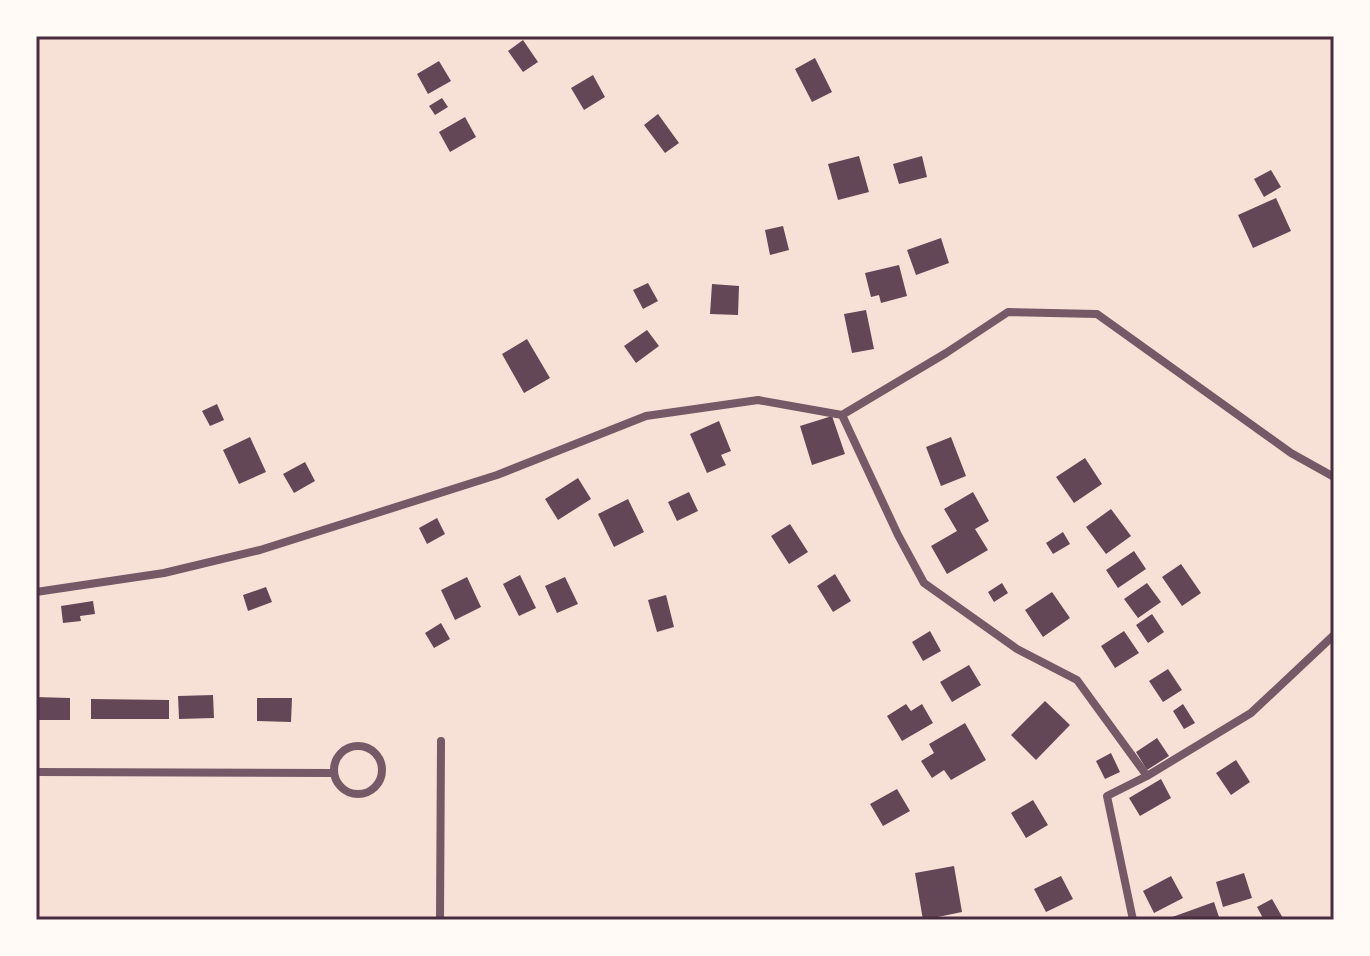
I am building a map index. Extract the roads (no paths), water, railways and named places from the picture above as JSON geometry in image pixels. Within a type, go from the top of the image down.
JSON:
[{"type":"street","points":[[36,592],[164,573],[260,550],[497,475],[646,416],[758,400],[842,415],[1008,312],[1097,314],[1291,453],[1334,477]]},
{"type":"street","points":[[842,415],[924,583],[1017,649],[1077,680],[1147,776]]},
{"type":"street","points":[[1133,920],[1107,796],[1147,776],[1251,713],[1334,635]]},
{"type":"street","points":[[440,920],[441,741]]},
{"type":"street","points":[[363,746],[378,754],[382,765],[381,777],[372,790],[362,793],[350,794],[340,787],[334,773],[335,758],[349,747],[363,746]]},
{"type":"street","points":[[36,772],[334,773]]}]
